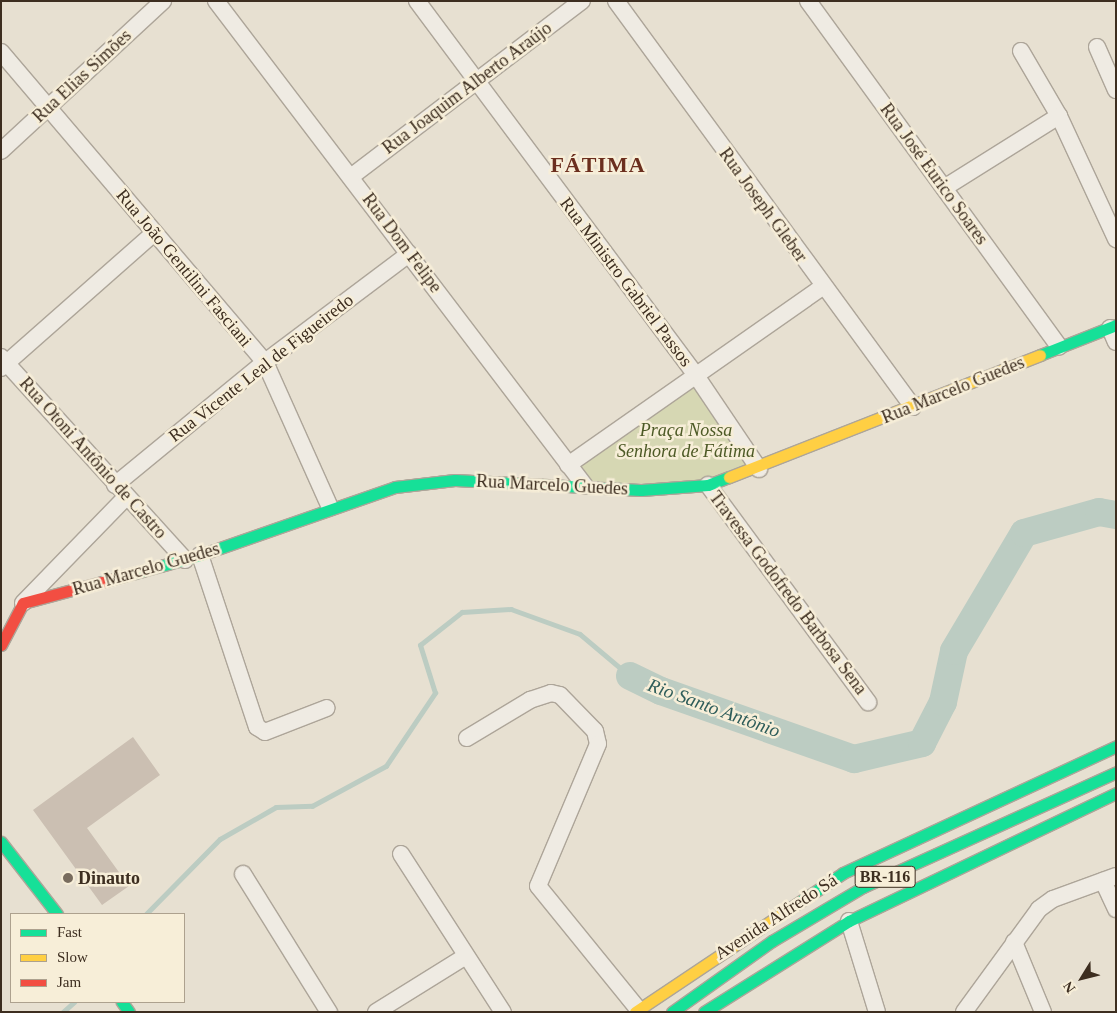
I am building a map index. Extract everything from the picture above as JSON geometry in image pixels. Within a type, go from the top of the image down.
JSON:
[{"type":"main road","name":"Rua Marcelo Guedes","points":[[23,603],[193,557],[330,507],[428,481],[660,490],[708,485],[759,469],[1059,347],[1114,332]]},
{"type":"main road","points":[[1,646],[23,603]]},
{"type":"main road","name":"Avenida Alfredo Sá","points":[[636,1010],[843,873],[1116,746]]},
{"type":"main road","name":"Avenida Alfredo Sá","points":[[672,1012],[772,941],[863,887],[1116,772]]},
{"type":"main road","points":[[704,1012],[738,988],[849,921],[1116,793]]},
{"type":"main road","points":[[1,842],[56,913]]},
{"type":"street","name":"Rua Elias Simões","points":[[1,150],[49,108],[163,1]]},
{"type":"street","name":"Rua Dom Felipe","points":[[216,1],[352,176],[585,486]]},
{"type":"street","name":"Rua Ministro Gabriel Passos","points":[[417,1],[697,377],[759,469]]},
{"type":"street","name":"Rua Joaquim Alberto Araújo","points":[[352,176],[582,1]]},
{"type":"street","name":"Rua Joseph Gleber","points":[[616,1],[822,287],[913,407]]},
{"type":"street","name":"Rua José Eurico Soares","points":[[808,1],[1059,347]]},
{"type":"street","points":[[1097,47],[1116,90]]},
{"type":"street","points":[[1020,51],[1059,116],[1116,239]]},
{"type":"street","name":"Rua João Gentilini Fasciani","points":[[1,52],[264,362],[330,507]]},
{"type":"street","points":[[944,188],[1059,116]]},
{"type":"street","points":[[3,363],[154,233]]},
{"type":"street","name":"Rua Vicente Leal de Figueiredo","points":[[23,603],[120,492],[264,362],[409,254]]},
{"type":"street","points":[[568,465],[697,377],[822,287]]},
{"type":"street","name":"Rua Otoni Antônio de Castro","points":[[3,363],[120,492],[193,557]]},
{"type":"street","name":"Travessa Godofredo Barbosa Sena","points":[[708,485],[868,702]]},
{"type":"street","points":[[193,557],[257,727],[266,732],[327,708]]},
{"type":"street","points":[[467,738],[530,700],[551,693],[560,695],[595,731],[598,744],[538,886],[636,1010]]},
{"type":"street","points":[[401,854],[503,1012]]},
{"type":"street","points":[[243,874],[329,1012]]},
{"type":"street","points":[[964,1012],[1030,918],[1053,899],[1110,879],[1116,909]]},
{"type":"street","points":[[849,921],[877,1012]]},
{"type":"street","points":[[1014,942],[1043,1012]]},
{"type":"street","points":[[376,1012],[466,956]]},
{"type":"street","points":[[717,1012],[738,988]]},
{"type":"green space","name":"Praça Nossa Senhora de Fátima","points":[[697,382],[753,464],[704,483],[594,484],[580,464]]},
{"type":"building","points":[[133,737],[160,775],[87,828],[129,886],[102,905],[33,810]]},
{"type":"waterway","name":"Rio Santo Antônio","points":[[630,676],[661,691],[854,759],[922,743],[943,702],[954,651],[1024,533],[1099,512],[1116,515]]},
{"type":"waterway","name":"Rio Santo Antônio","points":[[147,913],[220,839],[276,807],[312,806],[386,766],[435,693],[420,645],[462,612],[511,609],[580,634],[630,676]]},
{"type":"waterway","name":"Rio Santo Antônio","points":[[63,1012],[73,1003]]},
{"type":"traffic: fast","points":[[1040,355],[1116,325]]},
{"type":"traffic: fast","points":[[132,574],[200,555],[395,487],[455,480],[641,490],[708,485],[729,477]]},
{"type":"traffic: fast","points":[[783,913],[843,873],[1116,746]]},
{"type":"traffic: fast","points":[[672,1012],[772,941],[863,887],[1116,772]]},
{"type":"traffic: fast","points":[[704,1012],[849,921],[1116,793]]},
{"type":"traffic: fast","points":[[1,842],[56,913]]},
{"type":"traffic: fast","points":[[123,1003],[129,1012]]},
{"type":"traffic: slow","points":[[729,477],[1040,355]]},
{"type":"traffic: slow","points":[[635,1012],[783,913]]},
{"type":"traffic: jam","points":[[1,645],[23,603],[132,574]]},
{"type":"place","name":"Dinauto","points":[[68,878]]},
{"type":"district","name":"FÁTIMA","points":[[598,165]]}]
